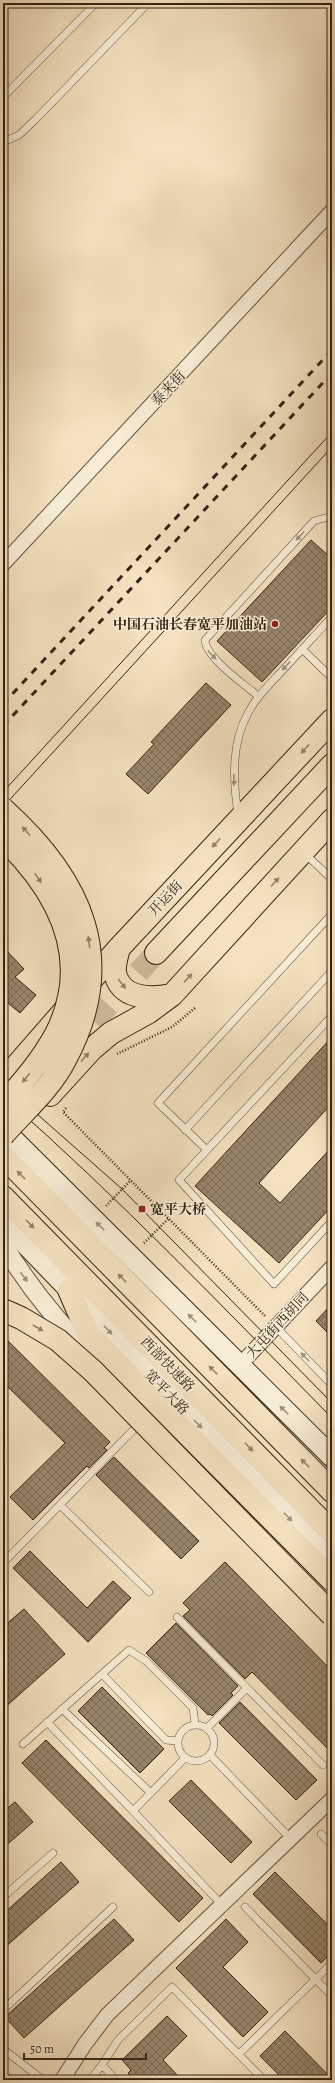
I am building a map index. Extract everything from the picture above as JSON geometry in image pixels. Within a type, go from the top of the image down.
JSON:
[{"type":"main road","name":"开运街","points":[[3,1081],[119,948],[332,720]]},
{"type":"main road","points":[[156,953],[332,765]]},
{"type":"main road","points":[[3,809],[20,824],[47,854],[69,886],[85,923],[88,937],[90,968],[82,1020],[65,1061],[5,1141]]},
{"type":"main road","points":[[5,1141],[92,1048],[111,1033],[149,1012],[172,995],[332,820]]},
{"type":"main road","points":[[3,838],[32,869],[60,911],[67,938],[71,968],[70,988],[62,1019],[56,1033],[35,1067],[3,1104]]},
{"type":"main road","points":[[119,948],[115,964],[115,973],[122,986],[133,995],[144,998],[172,995]]},
{"type":"main road","points":[[5,1141],[332,1457]]},
{"type":"main road","name":"西部快速路","points":[[5,1141],[332,1491]]},
{"type":"main road","name":"西部快速路","points":[[3,1197],[332,1532]]},
{"type":"main road","name":"宽平大路","points":[[3,1221],[332,1562]]},
{"type":"main road","points":[[69,1290],[88,1334],[225,1474],[332,1580]]},
{"type":"main road","points":[[3,1310],[58,1340],[93,1372],[332,1615]]},
{"type":"street","name":"泰来街","points":[[3,564],[332,211]]},
{"type":"street","points":[[3,1244],[14,1264],[63,1328],[332,1600]]},
{"type":"street","name":"大屯街西胡同","points":[[239,1366],[332,1267]]},
{"type":"street","points":[[62,2080],[106,2015],[331,1801]]},
{"type":"lane","points":[[3,97],[96,3]]},
{"type":"lane","points":[[3,142],[19,135],[36,119],[148,3]]},
{"type":"lane","points":[[258,696],[213,656],[206,648],[205,640],[314,521],[332,516]]},
{"type":"lane","points":[[238,820],[234,785],[234,760],[240,734],[247,714],[258,696],[332,617]]},
{"type":"lane","points":[[302,649],[332,678]]},
{"type":"lane","points":[[303,852],[332,879]]},
{"type":"lane","points":[[207,1150],[158,1104],[332,914]]},
{"type":"lane","points":[[185,1130],[332,970]]},
{"type":"lane","points":[[332,1016],[179,1180],[274,1284],[332,1221]]},
{"type":"lane","points":[[276,1327],[332,1385]]},
{"type":"lane","points":[[3,1563],[149,1415]]},
{"type":"lane","points":[[60,1505],[149,1592]]},
{"type":"lane","points":[[177,1617],[324,1765]]},
{"type":"lane","points":[[23,1744],[129,1650],[146,1661],[193,1708],[195,1724]]},
{"type":"lane","points":[[102,1674],[166,1740],[177,1741]]},
{"type":"lane","points":[[207,1728],[247,1688]]},
{"type":"lane","points":[[62,1709],[151,1793]]},
{"type":"lane","points":[[47,1722],[222,1905]]},
{"type":"lane","points":[[195,1724],[207,1728],[211,1733],[214,1744],[210,1755],[198,1761],[185,1758],[178,1748],[177,1741],[183,1729],[195,1724]]},
{"type":"lane","points":[[210,1755],[291,1839]]},
{"type":"lane","points":[[133,1811],[185,1758]]},
{"type":"lane","points":[[321,1834],[332,1845]]},
{"type":"lane","points":[[3,1897],[53,1853]]},
{"type":"lane","points":[[3,2010],[113,1907]]},
{"type":"lane","points":[[245,1907],[332,1996]]},
{"type":"lane","points":[[239,2054],[332,1963]]},
{"type":"lane","points":[[90,2080],[102,2065],[118,2040],[172,1987],[264,2080]]},
{"type":"lane","points":[[3,2049],[43,2080]]},
{"type":"lane","points":[[102,2065],[116,2080]]},
{"type":"path","points":[[112,1058],[172,1027],[195,1008]]},
{"type":"path","points":[[68,1106],[63,1112],[276,1327]]},
{"type":"path","points":[[106,1206],[131,1180]]},
{"type":"path","points":[[144,1243],[169,1218]]},
{"type":"building","name":"中国石油长春宽平加油站","points":[[311,540],[332,559],[332,607],[262,682],[217,641]]},
{"type":"building","points":[[206,683],[231,705],[148,794],[126,774],[154,744],[151,742]]},
{"type":"building","points":[[3,947],[24,969],[15,977],[36,995],[20,1013],[3,999]]},
{"type":"building","points":[[332,1037],[332,1103],[259,1183],[280,1203],[332,1147],[332,1206],[279,1263],[195,1186]]},
{"type":"building","points":[[332,1304],[332,1337],[316,1321]]},
{"type":"building","points":[[3,1336],[110,1442],[104,1448],[107,1450],[89,1468],[87,1466],[33,1520],[10,1497],[65,1443],[3,1382]]},
{"type":"building","points":[[114,1457],[199,1541],[181,1559],[96,1475]]},
{"type":"building","points":[[30,1551],[87,1608],[113,1581],[131,1598],[88,1642],[13,1568]]},
{"type":"building","points":[[225,1562],[332,1671],[332,1753],[252,1672],[245,1679],[183,1616],[190,1610],[183,1603]]},
{"type":"building","points":[[24,1609],[65,1654],[3,1709],[3,1627]]},
{"type":"building","points":[[176,1623],[238,1686],[231,1693],[233,1695],[212,1716],[210,1714],[208,1715],[146,1653]]},
{"type":"building","points":[[102,1687],[164,1749],[140,1773],[78,1711]]},
{"type":"building","points":[[240,1702],[317,1780],[296,1800],[219,1723]]},
{"type":"building","points":[[46,1740],[203,1898],[179,1922],[22,1763]]},
{"type":"building","points":[[191,1780],[252,1842],[231,1863],[169,1801]]},
{"type":"building","points":[[15,1802],[33,1822],[3,1848],[3,1812]]},
{"type":"building","points":[[61,1862],[79,1882],[3,1949],[3,1914]]},
{"type":"building","points":[[275,1872],[332,1929],[332,1952],[321,1963],[253,1894]]},
{"type":"building","points":[[114,1919],[134,1940],[24,2038],[5,2017]]},
{"type":"building","points":[[226,1919],[248,1942],[223,1967],[268,2012],[243,2037],[176,1968]]},
{"type":"building","points":[[167,2016],[187,2036],[163,2060],[182,2080],[134,2080],[128,2073],[131,2070],[122,2060]]},
{"type":"building","points":[[285,2031],[332,2080],[284,2080],[260,2056]]},
{"type":"tunnel","points":[[72,1046],[156,953]]},
{"type":"tram line","points":[[3,792],[332,432]]},
{"type":"tram line","points":[[3,807],[332,447]]},
{"type":"tram line","points":[[3,1084],[122,1189],[332,1403]]},
{"type":"tram line","points":[[3,1096],[46,1134],[129,1214],[332,1418]]},
{"type":"railway","points":[[3,704],[332,350]]},
{"type":"railway","points":[[3,726],[332,373]]},
{"type":"place","name":"中国石油长春宽平加油站","points":[[275,624]]},
{"type":"place","name":"宽平大桥","points":[[142,1209]]}]
